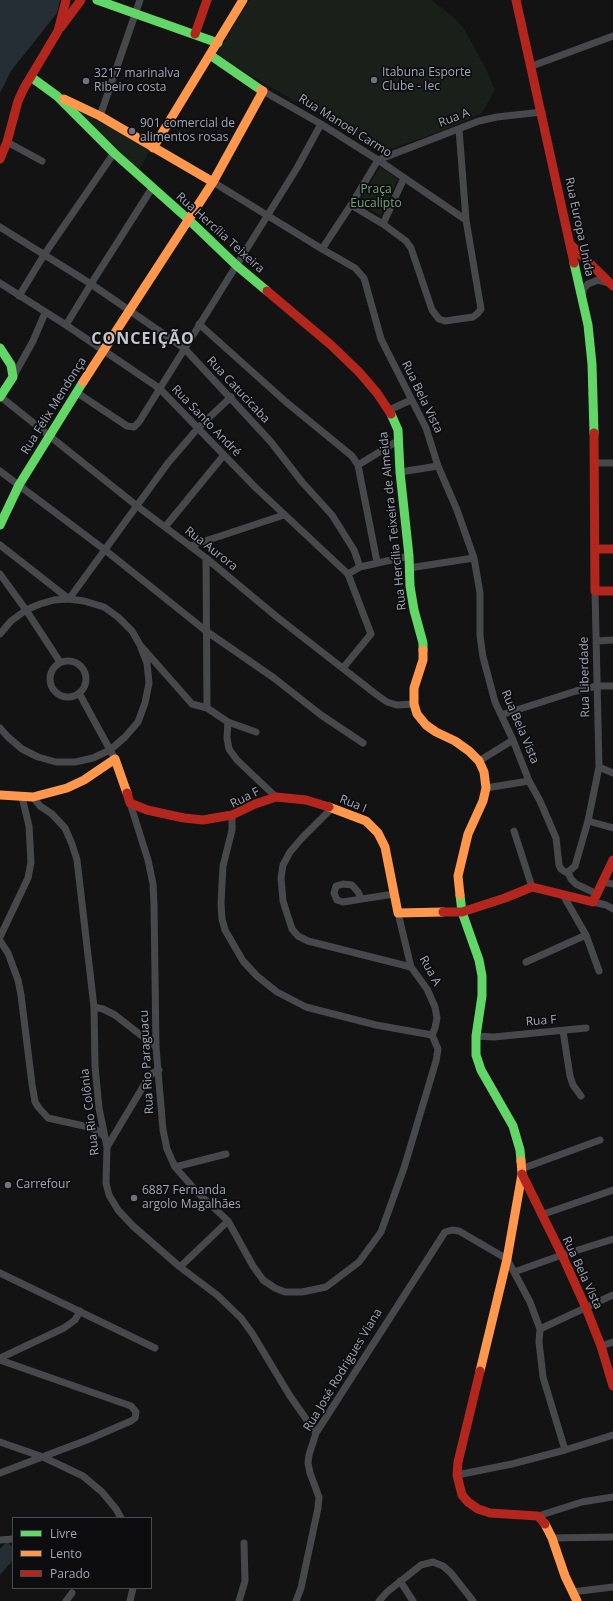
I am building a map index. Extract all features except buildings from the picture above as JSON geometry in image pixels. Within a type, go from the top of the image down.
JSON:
[{"type":"main road","points":[[58,31],[66,0]]},
{"type":"main road","points":[[0,159],[7,142],[18,101],[58,31],[81,0]]},
{"type":"main road","points":[[97,0],[218,43]]},
{"type":"main road","points":[[195,34],[207,0]]},
{"type":"main road","points":[[153,148],[243,0]]},
{"type":"main road","name":"Rua Europa Unida","points":[[516,0],[532,66],[588,326],[592,364],[595,463]]},
{"type":"main road","name":"Rua Manoel Carmo","points":[[210,55],[263,91]]},
{"type":"main road","name":"Rua Hercília Teixeira","points":[[31,77],[57,96],[114,153],[188,219],[236,265],[337,351],[359,372],[389,410]]},
{"type":"main road","name":"Rua Félix Mendonça","points":[[0,525],[19,485],[49,435],[102,350],[213,182],[263,91]]},
{"type":"main road","name":"Rua Bela Vista","points":[[57,96],[100,116],[213,182]]},
{"type":"main road","points":[[570,244],[611,285]]},
{"type":"main road","points":[[0,348],[11,365],[13,377],[0,397]]},
{"type":"main road","name":"Rua Hercília Teixeira de Almeida","points":[[389,410],[398,430],[400,472],[409,568],[414,610],[423,643],[423,660],[414,688],[414,704]]},
{"type":"main road","name":"Rua Liberdade","points":[[595,463],[595,591]]},
{"type":"main road","points":[[596,549],[613,550]]},
{"type":"main road","points":[[595,591],[613,591]]},
{"type":"main road","points":[[414,704],[417,714],[426,725],[469,750],[479,761],[484,772],[486,788],[483,801],[468,834],[458,876],[462,912],[479,960],[482,976],[482,996],[476,1036],[476,1055],[481,1070],[513,1126],[520,1150],[521,1172],[507,1259],[458,1462],[457,1475],[462,1495],[468,1502],[478,1509],[490,1512],[538,1516],[544,1522],[552,1538],[576,1601]]},
{"type":"main road","points":[[0,795],[33,797],[67,788],[84,780],[115,759]]},
{"type":"main road","name":"Rua Rio Paraguacu","points":[[115,759],[130,803]]},
{"type":"main road","name":"Rua I","points":[[276,797],[306,800],[350,814],[366,821],[378,833],[385,847],[394,894]]},
{"type":"main road","name":"Rua F","points":[[232,815],[255,804],[276,797]]},
{"type":"main road","points":[[130,803],[147,810],[184,818],[203,820],[232,815]]},
{"type":"main road","points":[[398,913],[462,912],[505,898],[532,887],[563,895],[595,898],[613,860]]},
{"type":"main road","name":"Rua A","points":[[394,894],[398,913]]},
{"type":"main road","name":"Rua Bela Vista","points":[[521,1172],[562,1255],[586,1308],[601,1346],[613,1386]]},
{"type":"street","points":[[100,116],[140,0]]},
{"type":"street","points":[[532,66],[613,36]]},
{"type":"street","name":"Rua Manoel Carmo","points":[[263,91],[321,124],[378,160],[466,220]]},
{"type":"street","name":"Rua A","points":[[378,160],[479,121],[497,117],[542,112]]},
{"type":"street","points":[[76,392],[127,426],[134,427],[139,422],[266,215],[297,168],[321,124]]},
{"type":"street","points":[[351,205],[383,224],[406,241],[411,248],[432,310],[439,319],[444,321],[473,317],[481,309],[466,220],[459,129]]},
{"type":"street","points":[[7,142],[42,161]]},
{"type":"street","points":[[19,296],[44,255],[114,153]]},
{"type":"street","points":[[322,249],[378,160]]},
{"type":"street","points":[[383,224],[404,178]]},
{"type":"street","name":"Rua Bela Vista","points":[[213,182],[355,268],[364,278],[381,339],[426,428],[438,466],[457,510],[474,558],[480,593],[480,636],[483,657],[495,702],[513,740],[529,781],[540,801],[556,838],[561,869],[568,872]]},
{"type":"street","points":[[66,325],[90,284],[152,188]]},
{"type":"street","name":"Rua Catucicaba","points":[[0,227],[129,309],[184,348],[271,442],[302,482],[332,515],[354,550],[360,567]]},
{"type":"street","points":[[582,296],[584,288],[588,284],[598,280],[611,285]]},
{"type":"street","name":"Rua Santo André","points":[[0,283],[66,325],[159,388],[284,515],[348,574],[371,634],[343,668]]},
{"type":"street","points":[[13,377],[33,341],[45,313]]},
{"type":"street","points":[[199,324],[286,402],[352,456],[358,464],[377,562]]},
{"type":"street","name":"Rua Aurora","points":[[0,397],[137,506],[206,558],[277,617],[387,702],[397,705],[414,704]]},
{"type":"street","points":[[69,600],[168,463],[198,428],[230,397]]},
{"type":"street","points":[[389,410],[411,400]]},
{"type":"street","points":[[358,464],[399,440]]},
{"type":"street","points":[[165,527],[224,455]]},
{"type":"street","points":[[595,463],[613,463]]},
{"type":"street","points":[[400,472],[438,466]]},
{"type":"street","points":[[0,471],[105,550],[206,631],[274,678],[321,715],[362,743]]},
{"type":"street","points":[[190,546],[284,515]]},
{"type":"street","points":[[0,545],[69,600]]},
{"type":"street","points":[[348,574],[360,567],[409,556]]},
{"type":"street","points":[[206,558],[207,708]]},
{"type":"street","points":[[409,568],[474,558]]},
{"type":"street","points":[[0,574],[26,610],[60,662]]},
{"type":"street","name":"Rua Liberdade","points":[[568,872],[575,866],[588,821],[599,767],[595,591]]},
{"type":"street","points":[[0,634],[11,621],[26,610],[47,602],[69,600],[84,601],[104,607],[118,617],[132,631],[140,644],[192,704],[207,708],[228,722],[256,732]]},
{"type":"street","points":[[596,641],[613,640]]},
{"type":"street","points":[[0,728],[22,749],[38,757],[56,762],[75,762],[93,758],[110,750],[126,738],[138,722],[145,703],[149,683],[147,663],[140,644]]},
{"type":"street","points":[[73,661],[83,669],[86,676],[85,682],[83,688],[78,693],[67,697],[56,692],[52,688],[50,676],[55,666],[60,662],[73,661]]},
{"type":"street","points":[[501,715],[564,694],[596,686],[613,686]]},
{"type":"street","name":"Rua Rio Paraguacu","points":[[78,693],[115,759]]},
{"type":"street","name":"Rua F","points":[[228,722],[227,738],[229,749],[237,760],[276,797]]},
{"type":"street","points":[[479,761],[513,740]]},
{"type":"street","points":[[599,767],[613,773]]},
{"type":"street","points":[[486,788],[529,781]]},
{"type":"street","points":[[0,937],[28,878],[31,862],[29,826],[22,797]]},
{"type":"street","name":"Rua Rio Colônia","points":[[33,797],[40,806],[52,814],[65,828],[77,860],[84,908],[94,1006],[95,1066],[99,1108],[107,1147],[106,1183],[109,1195],[118,1210],[133,1226],[180,1267],[217,1295],[241,1318],[252,1333],[290,1396],[316,1433]]},
{"type":"street","name":"Rua Rio Paraguacu","points":[[130,803],[148,860],[153,884],[156,1047],[163,1130],[167,1149],[175,1167],[198,1193],[228,1221],[253,1266],[263,1280],[275,1288],[285,1292],[302,1292],[326,1287],[359,1262],[381,1232],[404,1168],[436,1061],[438,1049],[432,1035]]},
{"type":"street","points":[[332,808],[302,838],[290,852],[283,865],[283,901],[292,929],[298,936],[308,941],[411,967]]},
{"type":"street","name":"Rua F","points":[[232,815],[232,830],[223,866],[221,903],[222,919],[225,930],[243,961],[257,976],[277,992],[306,1007],[376,1025],[432,1035]]},
{"type":"street","points":[[588,821],[613,828]]},
{"type":"street","points":[[514,831],[532,887]]},
{"type":"street","points":[[568,872],[570,878],[576,884],[613,909]]},
{"type":"street","points":[[603,882],[613,884]]},
{"type":"street","points":[[361,898],[394,894]]},
{"type":"street","points":[[563,895],[586,935],[599,971]]},
{"type":"street","name":"Rua A","points":[[398,913],[411,967],[427,989],[435,1007],[437,1018],[432,1035]]},
{"type":"street","points":[[526,962],[586,935]]},
{"type":"street","points":[[0,941],[8,953],[22,996],[32,1084],[39,1108],[48,1118],[84,1126],[96,1130],[104,1136]]},
{"type":"street","points":[[94,1006],[115,1015],[156,1047]]},
{"type":"street","points":[[563,1031],[586,1028]]},
{"type":"street","name":"Rua F","points":[[476,1036],[494,1037],[563,1031],[570,1076],[573,1085],[581,1096]]},
{"type":"street","points":[[107,1147],[151,1074],[159,1070]]},
{"type":"street","points":[[521,1172],[600,1140]]},
{"type":"street","points":[[175,1167],[226,1154]]},
{"type":"street","points":[[541,1215],[613,1190]]},
{"type":"street","points":[[180,1267],[228,1221]]},
{"type":"street","name":"Rua José Rodrigues Viana","points":[[296,1601],[301,1588],[318,1508],[319,1497],[308,1463],[316,1433],[445,1232],[452,1230],[459,1232],[507,1259]]},
{"type":"street","points":[[514,1272],[613,1239]]},
{"type":"street","points":[[507,1259],[530,1302],[540,1329],[540,1359],[543,1377],[565,1450]]},
{"type":"street","points":[[0,1273],[155,1348]]},
{"type":"street","points":[[540,1329],[613,1296]]},
{"type":"street","points":[[0,1359],[64,1328],[75,1320],[80,1311]]},
{"type":"street","points":[[601,1346],[613,1342]]},
{"type":"street","points":[[0,1359],[131,1406],[136,1410],[136,1415],[131,1421],[100,1435],[0,1473]]},
{"type":"street","points":[[457,1475],[512,1464],[613,1435]]},
{"type":"street","points":[[0,1442],[43,1457],[82,1476],[102,1492],[120,1517]]},
{"type":"street","points":[[538,1516],[582,1502],[613,1497]]},
{"type":"street","points":[[552,1538],[613,1537]]},
{"type":"street","points":[[0,1540],[12,1538]]},
{"type":"street","points":[[239,1601],[245,1581],[244,1543]]},
{"type":"street","points":[[379,1601],[400,1582],[427,1562],[439,1563],[451,1573],[473,1601]]},
{"type":"street","points":[[400,1582],[413,1601]]},
{"type":"street","points":[[572,1592],[613,1587]]},
{"type":"street","points":[[130,1601],[133,1589]]},
{"type":"street","points":[[66,1601],[72,1593]]},
{"type":"green space","name":"Itabuna Esporte Clube - Iec","points":[[249,0],[431,0],[452,16],[464,29],[486,69],[495,90],[482,113],[444,130],[394,148],[379,150],[372,148],[357,139],[355,134],[323,119],[322,114],[309,106],[305,107],[220,58],[219,50]]},
{"type":"green space","points":[[71,107],[151,149],[138,171]]},
{"type":"green space","name":"Praça Eucalipto","points":[[380,167],[398,179],[381,216],[359,202]]},
{"type":"shaded area","points":[[0,0],[60,0],[57,13],[11,71],[0,93]]},
{"type":"shaded area","points":[[7,1541],[12,1547],[12,1561],[0,1575],[0,1549]]},
{"type":"traffic: fast","points":[[97,0],[218,43]]},
{"type":"traffic: fast","points":[[210,55],[261,90]]},
{"type":"traffic: fast","points":[[31,77],[57,96],[114,153],[188,219],[236,265],[267,291]]},
{"type":"traffic: fast","points":[[574,263],[588,325],[592,364],[594,433]]},
{"type":"traffic: fast","points":[[0,348],[11,365],[13,377],[0,397]]},
{"type":"traffic: fast","points":[[0,525],[19,485],[83,382]]},
{"type":"traffic: fast","points":[[391,414],[398,430],[400,472],[409,556],[410,586],[414,610],[423,643],[423,650]]},
{"type":"traffic: fast","points":[[460,895],[462,912],[479,960],[482,976],[482,996],[476,1036],[476,1055],[481,1070],[513,1126],[520,1150],[521,1161]]},
{"type":"traffic: slow","points":[[153,148],[243,0]]},
{"type":"traffic: slow","points":[[83,382],[213,182],[263,91],[261,90]]},
{"type":"traffic: slow","points":[[64,99],[100,116],[213,182]]},
{"type":"traffic: slow","points":[[423,650],[423,660],[414,688],[414,704],[417,714],[426,725],[436,732],[455,741],[469,751],[479,761],[484,772],[486,788],[483,801],[468,834],[458,876],[460,895]]},
{"type":"traffic: slow","points":[[0,795],[33,797],[67,788],[84,780],[115,759],[127,793]]},
{"type":"traffic: slow","points":[[329,807],[366,821],[378,833],[385,847],[398,913],[443,912]]},
{"type":"traffic: slow","points":[[480,1371],[507,1259],[522,1174],[521,1161]]},
{"type":"traffic: slow","points":[[545,1524],[552,1538],[565,1576],[577,1601]]},
{"type":"traffic: jam","points":[[0,159],[7,142],[18,101],[24,88],[58,31],[66,0]]},
{"type":"traffic: jam","points":[[61,27],[81,0]]},
{"type":"traffic: jam","points":[[195,34],[207,0]]},
{"type":"traffic: jam","points":[[516,0],[574,263]]},
{"type":"traffic: jam","points":[[570,244],[613,286]]},
{"type":"traffic: jam","points":[[267,291],[331,345],[359,372],[377,393],[391,414]]},
{"type":"traffic: jam","points":[[594,433],[595,591],[613,591]]},
{"type":"traffic: jam","points":[[596,549],[613,549]]},
{"type":"traffic: jam","points":[[127,793],[130,803],[147,810],[184,818],[203,820],[232,815],[255,804],[276,797],[306,800],[329,807]]},
{"type":"traffic: jam","points":[[443,912],[462,912],[505,898],[532,887],[593,902],[613,860]]},
{"type":"traffic: jam","points":[[522,1174],[586,1308],[601,1346],[613,1386]]},
{"type":"traffic: jam","points":[[480,1371],[458,1462],[457,1475],[462,1495],[468,1502],[478,1509],[490,1513],[538,1516],[545,1524]]},
{"type":"place","name":"Itabuna Esporte Clube - Iec","points":[[374,80]]},
{"type":"place","name":"3217 marinalva Ribeiro costa","points":[[86,81]]},
{"type":"place","name":"901 comercial de alimentos rosas","points":[[132,131]]},
{"type":"place","name":"Carrefour","points":[[8,1185]]},
{"type":"place","name":"6887 Fernanda argolo Magalhães","points":[[134,1198]]},
{"type":"district","name":"CONCEIÇÃO","points":[[143,339]]}]
